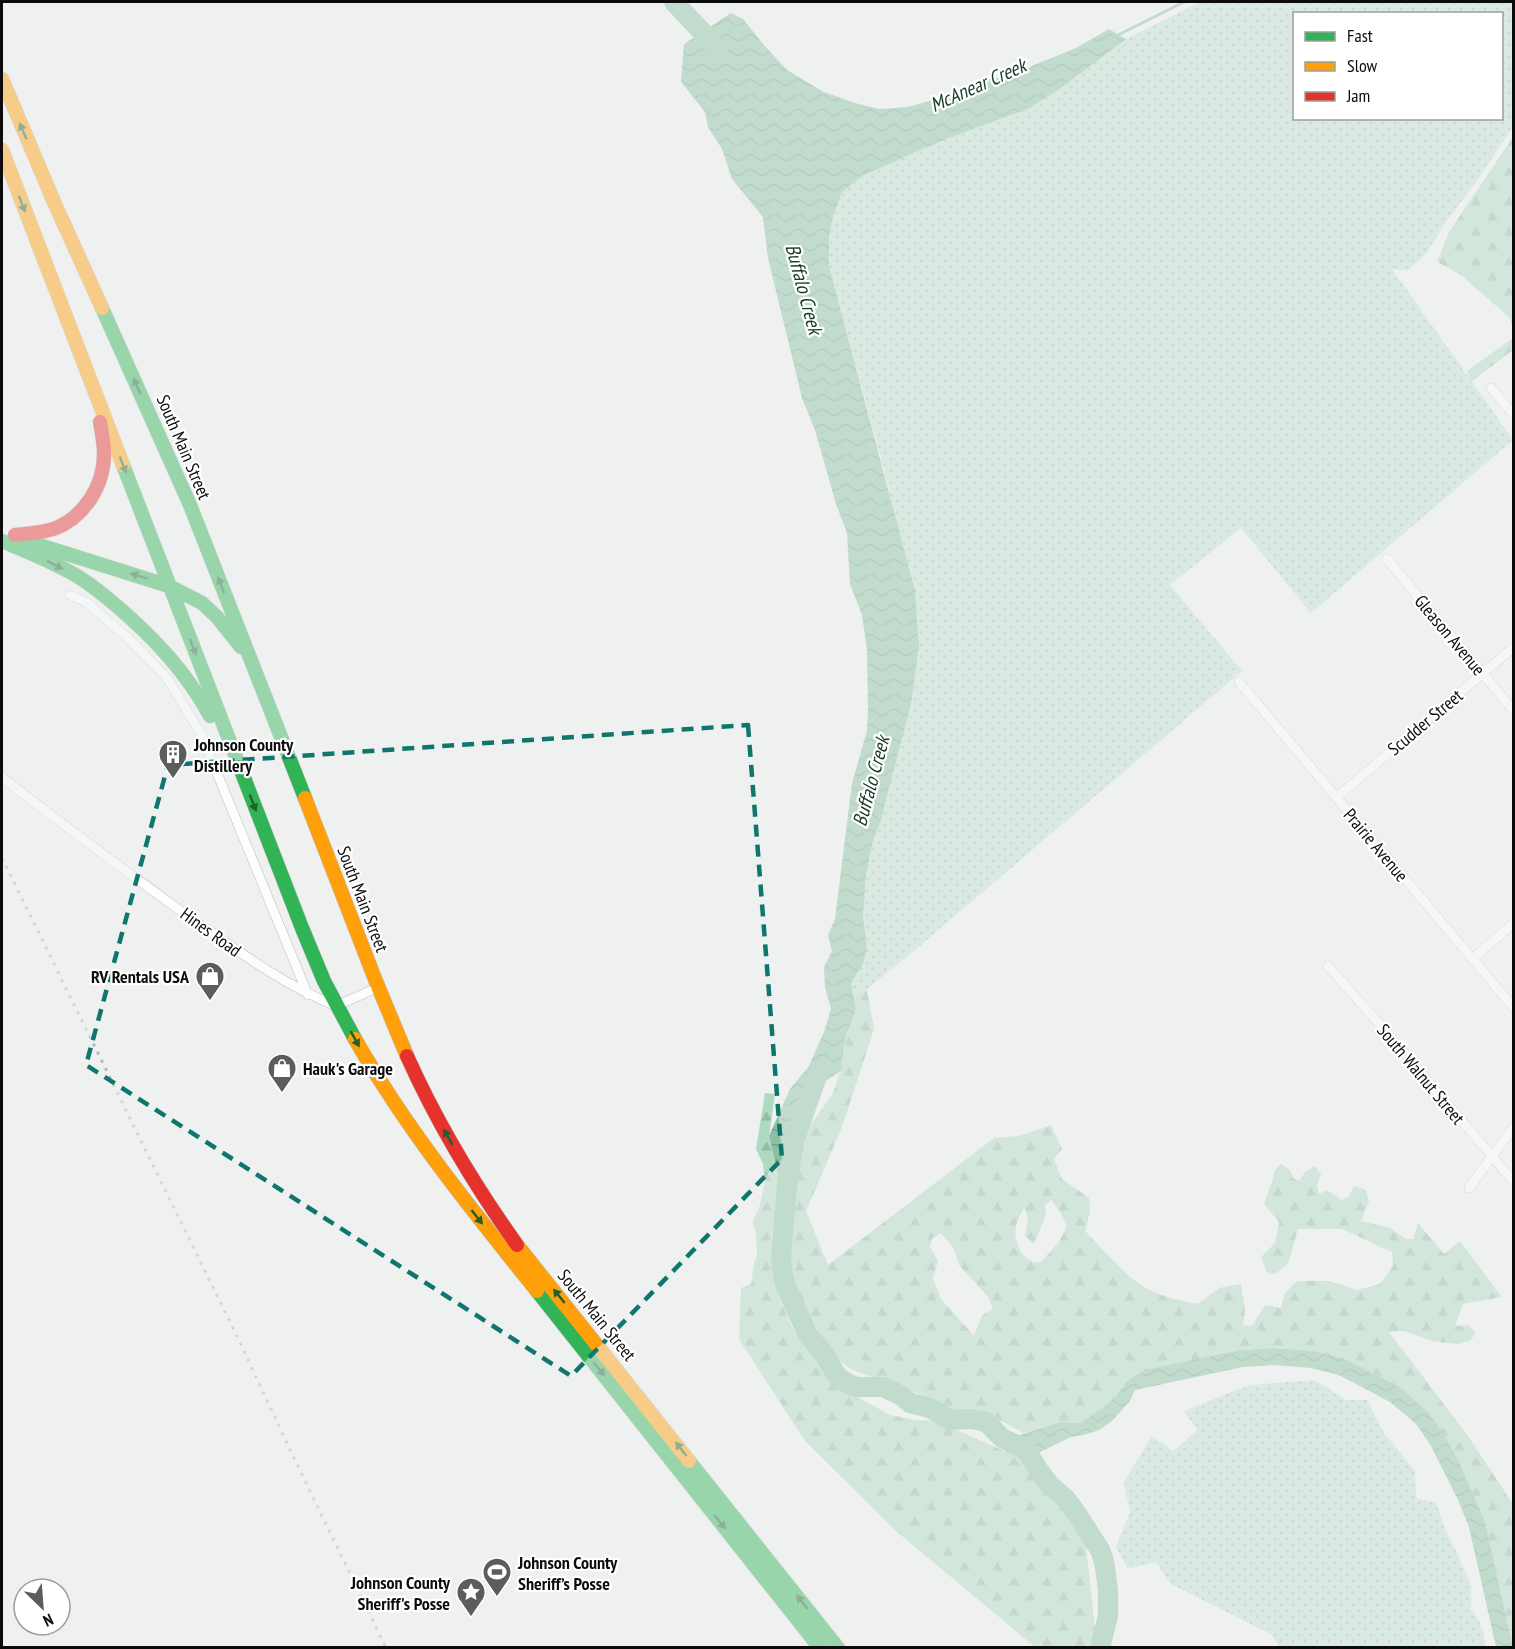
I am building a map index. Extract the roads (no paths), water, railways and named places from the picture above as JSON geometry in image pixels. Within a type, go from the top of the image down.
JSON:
[{"type":"main road","name":"South Main Street","points":[[2,79],[36,162],[179,480],[401,1042],[434,1113],[475,1183],[518,1245],[838,1647]]},
{"type":"main road","name":"South Main Street","points":[[2,150],[291,902],[336,1006],[364,1057],[410,1128],[445,1176],[820,1647]]},
{"type":"main road","points":[[4,536],[45,531],[69,521],[85,507],[102,477],[104,457],[98,401]]},
{"type":"main road","points":[[4,536],[169,586],[202,603],[216,616],[250,659]]},
{"type":"main road","points":[[4,536],[89,583],[128,616],[184,672],[202,699],[212,720],[232,748]]},
{"type":"street","points":[[1491,388],[1514,415]]},
{"type":"street","name":"Gleason Avenue","points":[[1387,559],[1514,711]]},
{"type":"street","points":[[70,596],[86,602],[128,638],[167,678],[201,734],[308,995]]},
{"type":"street","name":"Scudder Street","points":[[1337,797],[1514,647]]},
{"type":"street","name":"Prairie Avenue","points":[[1239,682],[1514,1008]]},
{"type":"street","name":"Hines Road","points":[[2,777],[250,960],[308,995],[336,1006]]},
{"type":"street","points":[[1472,959],[1514,922]]},
{"type":"street","name":"South Walnut Street","points":[[1328,966],[1514,1182]]},
{"type":"street","points":[[336,1006],[379,987]]},
{"type":"street","points":[[1469,1188],[1514,1127]]},
{"type":"street","points":[[619,1394],[630,1385]]},
{"type":"water","points":[[731,13],[743,19],[787,70],[824,92],[879,109],[908,107],[963,91],[981,80],[1012,78],[1034,65],[1076,48],[1109,29],[1126,39],[1061,88],[1030,108],[941,141],[862,176],[842,192],[833,217],[829,237],[829,266],[915,591],[919,647],[911,704],[880,823],[873,841],[866,875],[863,916],[867,950],[863,964],[851,983],[856,1010],[845,1038],[841,1071],[827,1080],[805,1101],[798,1120],[797,1179],[780,1182],[769,1136],[790,1089],[809,1066],[831,1009],[825,987],[824,967],[832,951],[828,935],[835,919],[852,783],[867,731],[867,650],[862,615],[850,584],[847,533],[836,504],[815,430],[802,398],[768,258],[763,217],[732,179],[722,149],[708,127],[705,112],[681,82],[684,44]]},
{"type":"water","points":[[1274,1348],[1314,1351],[1345,1359],[1400,1387],[1428,1412],[1458,1460],[1485,1522],[1513,1647],[1496,1647],[1469,1527],[1430,1444],[1416,1424],[1390,1402],[1339,1375],[1311,1368],[1274,1365],[1243,1367],[1135,1390],[1130,1401],[1111,1422],[1099,1430],[1071,1437],[1038,1453],[1006,1452],[1008,1442],[1016,1436],[1060,1422],[1081,1423],[1113,1400],[1126,1382],[1145,1370],[1241,1350]]},
{"type":"waterway","name":"Buffalo Creek","points":[[674,2],[710,40],[718,52]]},
{"type":"waterway","name":"McAnear Creek","points":[[1116,36],[1184,2]]},
{"type":"waterway","name":"Buffalo Creek","points":[[819,1071],[794,1141],[788,1177],[781,1259],[786,1287],[808,1335],[824,1354],[837,1376],[847,1383],[856,1387],[883,1387],[910,1403],[930,1408],[950,1420],[971,1419],[986,1422],[1002,1438],[1026,1450],[1050,1485],[1066,1499],[1100,1550],[1108,1590],[1108,1616],[1100,1648]]},
{"type":"railway","points":[[2,858],[236,1334],[386,1648]]},
{"type":"place","name":"Johnson County Distillery","points":[[173,780]]},
{"type":"place","name":"RV Rentals USA","points":[[210,1002]]},
{"type":"place","name":"Hauk's Garage","points":[[282,1094]]},
{"type":"place","name":"Johnson County Sheriff’s Posse","points":[[497,1598]]},
{"type":"place","name":"Johnson County Sheriff's Posse","points":[[471,1618]]}]
